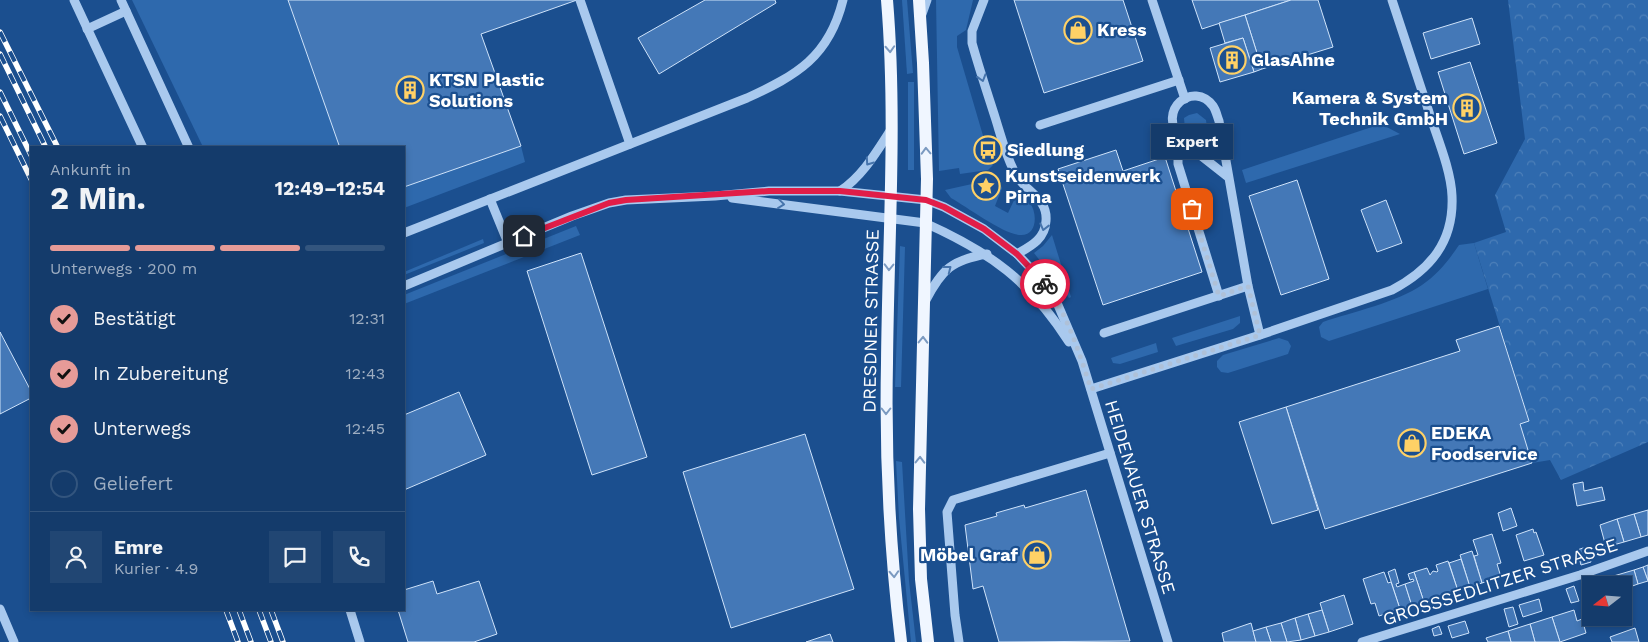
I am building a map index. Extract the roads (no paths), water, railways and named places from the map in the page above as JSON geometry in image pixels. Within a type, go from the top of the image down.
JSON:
[{"type":"main road","name":"DRESDNER STRASSE","points":[[887,0],[892,128],[886,424],[895,593],[901,642]]},
{"type":"main road","points":[[918,0],[924,73],[926,200],[919,509],[921,579],[928,642]]},
{"type":"street","points":[[74,0],[142,146]]},
{"type":"street","points":[[121,0],[188,146]]},
{"type":"street","points":[[580,0],[630,144]]},
{"type":"street","points":[[405,233],[747,98],[772,86],[795,73],[814,57],[828,39],[838,19],[842,0]]},
{"type":"street","points":[[920,19],[927,0]]},
{"type":"street","points":[[984,0],[972,31],[972,43],[1004,146],[1015,173],[1020,181],[1044,205],[1046,212],[1046,222],[1042,236],[1035,243],[1017,254]]},
{"type":"street","points":[[1152,0],[1185,99]]},
{"type":"street","points":[[1091,389],[1260,335],[1392,290],[1411,280],[1425,269],[1436,255],[1450,220],[1452,196],[1447,169],[1392,0]]},
{"type":"street","points":[[87,29],[126,11]]},
{"type":"street","points":[[1040,125],[1179,80]]},
{"type":"street","points":[[1228,177],[1181,140],[1175,132],[1172,122],[1176,104],[1194,96],[1204,99],[1213,106],[1219,121],[1248,286],[1260,335]]},
{"type":"street","points":[[840,191],[863,171],[892,128]]},
{"type":"street","points":[[1181,140],[1178,148],[1178,164],[1219,296]]},
{"type":"street","name":"HEIDENAUER STRASSE","points":[[715,196],[769,191],[840,191],[926,200],[944,207],[984,229],[1017,254],[1052,293],[1082,361],[1168,642]]},
{"type":"street","points":[[405,286],[609,203],[632,199],[715,196]]},
{"type":"street","name":"HEIDENAUER STRASSE","points":[[715,196],[925,223],[953,235],[987,254],[1020,280],[1055,320],[1082,361]]},
{"type":"street","points":[[490,199],[508,243]]},
{"type":"street","points":[[924,302],[945,270],[967,258],[987,254]]},
{"type":"street","points":[[1104,333],[1248,286]]},
{"type":"street","points":[[959,642],[955,615],[947,512],[954,500],[1110,453]]},
{"type":"street","name":"GROSSSEDLITZER STRASSE","points":[[1362,642],[1580,575],[1648,552]]},
{"type":"street","points":[[0,609],[14,642]]},
{"type":"street","points":[[350,611],[360,642]]},
{"type":"railway","points":[[0,32],[57,146]]},
{"type":"railway","points":[[0,54],[45,146]]},
{"type":"railway","points":[[0,92],[30,153]]},
{"type":"railway","points":[[0,116],[30,177]]},
{"type":"railway","points":[[226,611],[238,642]]},
{"type":"railway","points":[[239,611],[251,642]]},
{"type":"railway","points":[[259,611],[271,642]]},
{"type":"railway","points":[[271,611],[283,642]]},
{"type":"place","name":"Kress","points":[[1078,30]]},
{"type":"place","name":"GlasAhne","points":[[1232,60]]},
{"type":"place","name":"KTSN Plastic Solutions","points":[[410,90]]},
{"type":"place","name":"Kamera & System Technik GmbH","points":[[1467,108]]},
{"type":"place","name":"Siedlung","points":[[988,150]]},
{"type":"place","name":"Kunstseidenwerk Pirna","points":[[986,186]]},
{"type":"place","name":"Expert","points":[[1192,209]]},
{"type":"place","name":"EDEKA Foodservice","points":[[1412,443]]},
{"type":"place","name":"Möbel Graf","points":[[1037,555]]}]
